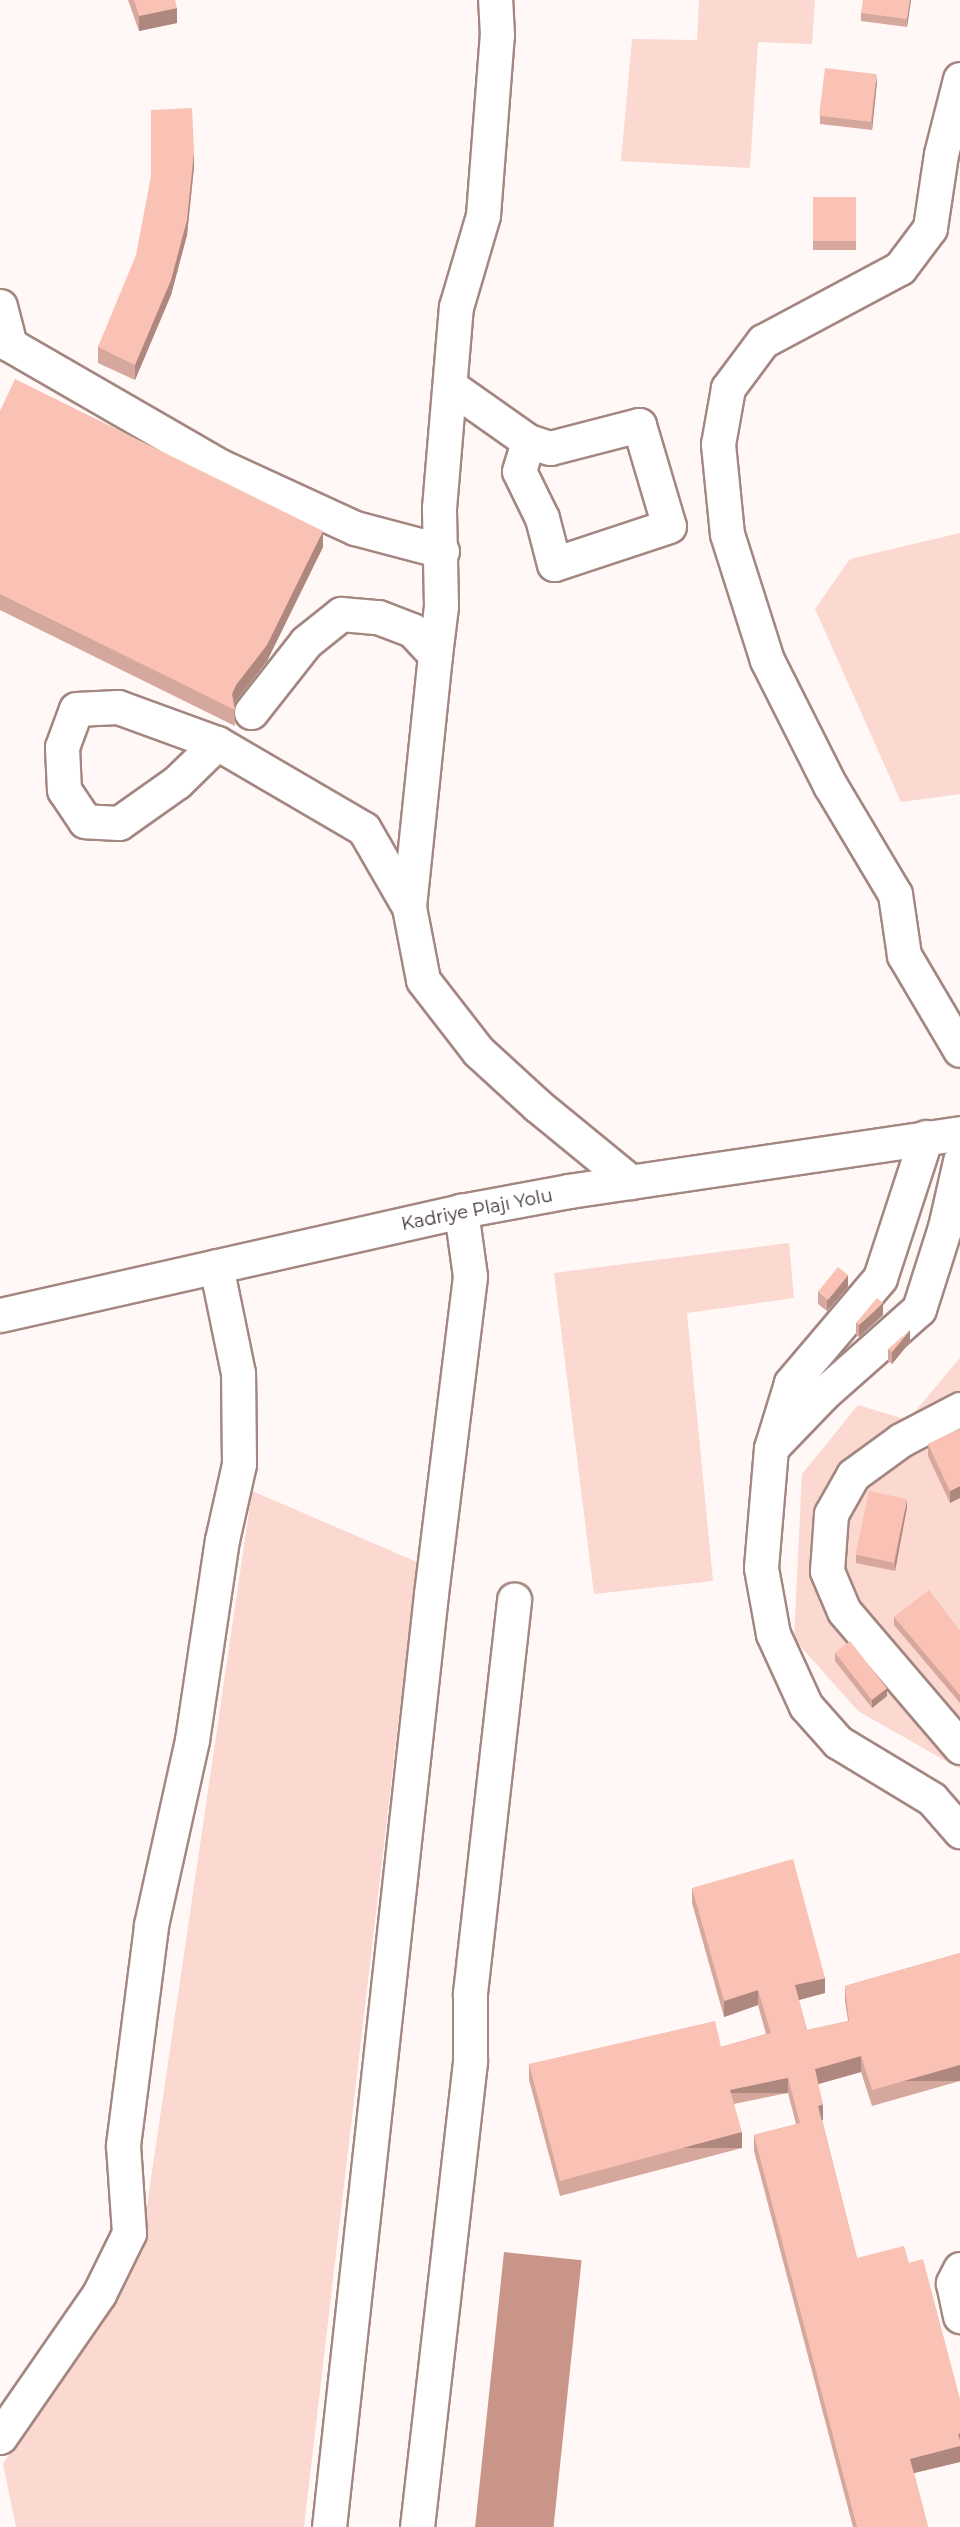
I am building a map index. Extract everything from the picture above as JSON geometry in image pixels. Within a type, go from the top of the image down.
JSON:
[{"type":"street","points":[[495,0],[496,47],[483,215],[456,307],[439,508],[442,551],[441,606],[409,907],[423,980],[478,1051],[538,1106],[631,1182]]},
{"type":"street","points":[[960,79],[941,154],[930,228],[900,268],[763,341],[728,388],[718,444],[727,534],[767,660],[830,785],[895,894],[904,955],[960,1050]]},
{"type":"street","points":[[0,306],[5,342],[220,466],[355,528],[442,551]]},
{"type":"street","points":[[450,386],[528,441],[550,448],[639,425],[669,526],[554,564],[542,518],[519,471],[528,441]]},
{"type":"street","points":[[251,712],[306,642],[341,615],[378,617],[412,630],[435,655]]},
{"type":"street","points":[[217,743],[177,782],[119,823],[85,821],[64,790],[63,747],[76,710],[118,706],[217,743],[364,830],[409,907]]},
{"type":"street","name":"Kadriye Plajı Yolu","points":[[0,1314],[461,1212],[631,1182],[960,1133]]},
{"type":"street","points":[[926,1137],[880,1278],[791,1383],[771,1448],[761,1568],[773,1634],[806,1706],[838,1742],[932,1799],[960,1831]]},
{"type":"street","points":[[771,1448],[823,1394],[919,1309],[960,1161]]},
{"type":"street","points":[[328,2527],[431,1594],[470,1276],[461,1212]]},
{"type":"street","points":[[0,2437],[99,2294],[129,2233],[123,2145],[151,1925],[192,1740],[222,1540],[239,1464],[238,1373],[216,1266]]},
{"type":"street","points":[[960,1409],[901,1440],[853,1474],[831,1514],[827,1571],[844,1611],[960,1748]]},
{"type":"street","points":[[417,2527],[469,2072],[470,1993],[514,1599]]},
{"type":"street","points":[[960,2269],[952,2283],[960,2316]]},
{"type":"shaded area","points":[[699,0],[815,0],[812,44],[758,42],[750,168],[621,161],[632,39],[697,40]]},
{"type":"shaded area","points":[[960,533],[960,794],[901,802],[815,609],[850,559]]},
{"type":"shaded area","points":[[789,1243],[794,1298],[687,1313],[713,1581],[594,1594],[554,1273]]},
{"type":"shaded area","points":[[960,1358],[960,1769],[858,1711],[794,1639],[802,1474],[858,1405],[908,1420]]},
{"type":"shaded area","points":[[252,1491],[417,1562],[304,2527],[16,2527],[3,2464],[141,2247]]},
{"type":"shaded area","points":[[504,2252],[582,2260],[554,2527],[475,2527]]},
{"type":"building","points":[[134,0],[175,0],[177,8],[139,16]]},
{"type":"building","points":[[863,0],[910,0],[907,19],[861,13]]},
{"type":"building","points":[[825,68],[877,74],[871,122],[819,116]]},
{"type":"building","points":[[192,108],[194,152],[187,220],[171,280],[135,365],[98,347],[136,255],[151,176],[151,110]]},
{"type":"building","points":[[813,197],[856,197],[856,241],[813,241]]},
{"type":"building","points":[[15,379],[323,531],[267,645],[236,685],[232,694],[235,710],[0,594],[0,411]]},
{"type":"building","points":[[838,1267],[848,1275],[828,1300],[818,1292]]},
{"type":"building","points":[[877,1298],[883,1303],[859,1325],[856,1323]]},
{"type":"building","points":[[910,1330],[892,1352],[888,1349]]},
{"type":"building","points":[[960,1429],[960,1486],[950,1491],[928,1444]]},
{"type":"building","points":[[869,1491],[907,1499],[894,1563],[855,1555]]},
{"type":"building","points":[[929,1590],[960,1631],[960,1695],[894,1617]]},
{"type":"building","points":[[850,1641],[887,1688],[872,1700],[835,1653]]},
{"type":"building","points":[[793,1859],[825,1978],[795,1985],[807,2030],[849,2021],[845,1986],[960,1953],[960,2065],[872,2090],[861,2056],[815,2069],[823,2104],[818,2106],[857,2258],[904,2246],[909,2263],[923,2259],[960,2399],[960,2433],[958,2434],[960,2446],[910,2459],[928,2527],[857,2527],[754,2135],[800,2123],[788,2078],[730,2090],[742,2132],[560,2181],[529,2064],[715,2021],[721,2047],[771,2033],[758,1990],[724,2001],[692,1888]]}]
